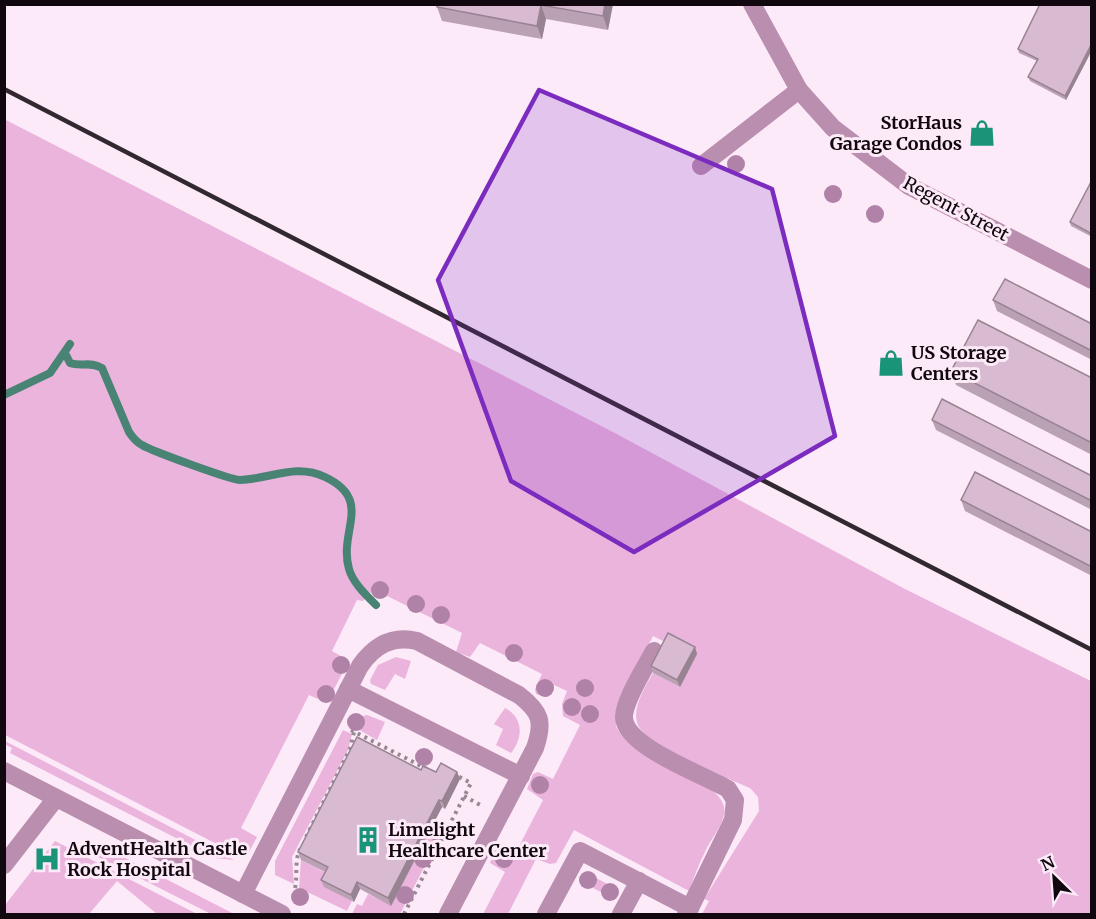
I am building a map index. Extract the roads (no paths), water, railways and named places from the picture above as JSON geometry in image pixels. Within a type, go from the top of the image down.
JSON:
[{"type":"street","name":"Regent Street","points":[[752,4],[799,90],[833,128],[909,186],[1092,280]]},
{"type":"street","points":[[701,166],[799,90]]},
{"type":"street","points":[[243,894],[364,659],[378,646],[405,638],[417,641],[519,695],[533,705],[541,730],[521,776],[448,915]]},
{"type":"street","points":[[546,915],[580,851],[639,881],[688,911],[733,820],[735,800],[728,789],[640,742],[627,726],[624,717],[628,704],[654,651]]},
{"type":"street","points":[[348,689],[521,776]]},
{"type":"street","points":[[4,771],[282,915]]},
{"type":"street","points":[[4,865],[56,798]]},
{"type":"street","points":[[621,915],[639,881]]},
{"type":"waterway","points":[[4,395],[50,373],[70,344]]},
{"type":"waterway","points":[[65,353],[70,363],[102,368],[129,432],[142,445],[234,479],[251,479],[304,471],[325,477],[340,486],[348,496],[351,506],[347,555],[349,569],[357,584],[376,605]]},
{"type":"railway","points":[[4,89],[1092,650]]},
{"type":"place","name":"StorHaus Garage Condos","points":[[982,133]]},
{"type":"place","name":"US Storage Centers","points":[[891,363]]},
{"type":"place","name":"Limelight Healthcare Center","points":[[368,840]]},
{"type":"place","name":"AdventHealth Castle Rock Hospital","points":[[47,859]]}]
